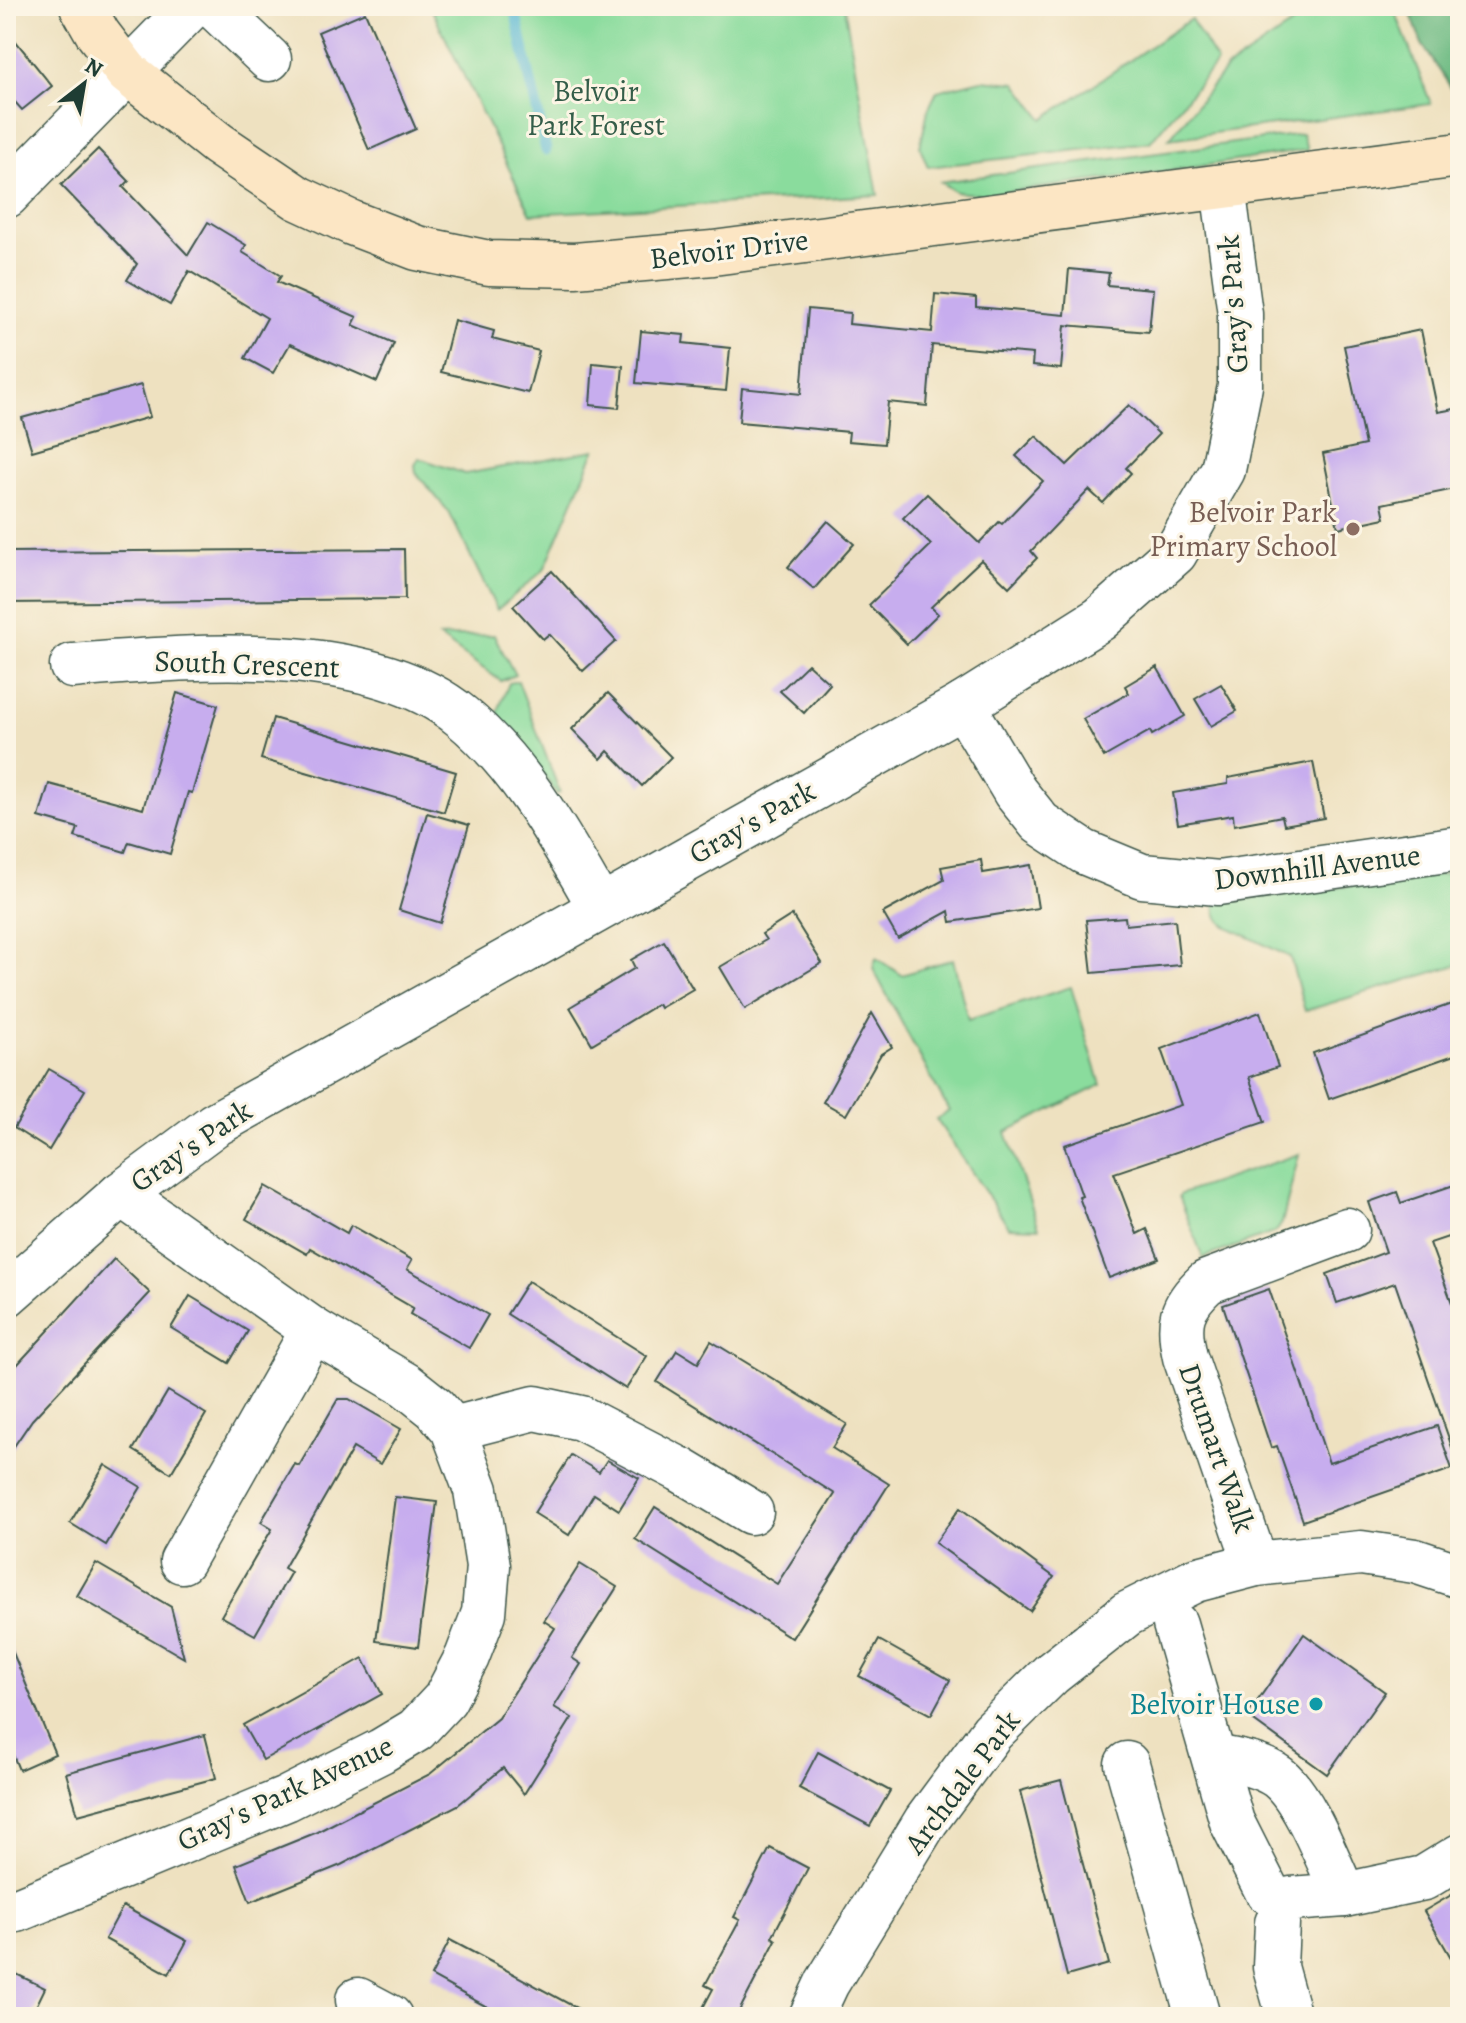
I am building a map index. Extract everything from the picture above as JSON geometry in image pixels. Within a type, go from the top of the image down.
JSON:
[{"type":"street","name":"Belvoir Drive","points":[[82,6],[98,34],[127,72],[218,144],[298,198],[417,248],[489,263],[575,265],[713,253],[1460,155]]},
{"type":"street","points":[[6,196],[192,6]]},
{"type":"street","points":[[213,6],[269,59]]},
{"type":"street","name":"Gray's Park","points":[[8,1289],[121,1194],[214,1125],[963,705],[1100,619],[1175,553],[1223,470],[1240,386],[1240,314],[1223,187]]},
{"type":"street","name":"South Crescent","points":[[72,666],[159,659],[314,662],[377,673],[421,690],[461,715],[516,776],[573,860],[600,907]]},
{"type":"street","name":"Downhill Avenue","points":[[963,705],[1015,792],[1040,823],[1084,852],[1142,876],[1218,883],[1460,848]]},
{"type":"street","name":"Gray's Park Avenue","points":[[6,1912],[286,1799],[416,1730],[445,1699],[467,1657],[484,1613],[488,1566],[476,1490],[453,1429],[435,1408],[406,1385],[313,1330],[121,1194]]},
{"type":"street","name":"Drumart Walk","points":[[1347,1230],[1207,1282],[1190,1297],[1182,1314],[1180,1337],[1185,1357],[1256,1564],[1361,1553],[1415,1561],[1460,1576]]},
{"type":"street","points":[[182,1561],[313,1330]]},
{"type":"street","points":[[453,1429],[535,1408],[581,1418],[681,1470],[751,1512]]},
{"type":"street","name":"Archdale Park","points":[[811,2017],[827,1983],[926,1821],[992,1732],[1051,1674],[1127,1614],[1195,1580],[1256,1564]]},
{"type":"street","points":[[1175,1624],[1232,1822],[1278,1904],[1275,1967],[1289,2017]]},
{"type":"street","points":[[1214,1757],[1254,1765],[1279,1777],[1302,1806],[1344,1895]]},
{"type":"street","points":[[1127,1764],[1198,2017]]},
{"type":"street","points":[[1278,1904],[1344,1895],[1424,1878],[1460,1856]]},
{"type":"green space","name":"Belvoir Park Forest","points":[[430,6],[844,6],[878,195],[531,214]]},
{"type":"green space","points":[[1316,6],[1393,6],[1431,104],[1169,139],[1226,69]]},
{"type":"green space","points":[[1408,6],[1460,6],[1460,94],[1456,95],[1422,44]]},
{"type":"green space","points":[[1191,19],[1217,62],[1150,142],[928,167],[920,147],[928,110],[937,91],[981,80],[1016,83],[1043,119]]},
{"type":"green space","points":[[1302,134],[1307,150],[1169,171],[984,195],[956,192],[940,182]]},
{"type":"green space","points":[[595,450],[544,570],[497,610],[449,512],[416,473],[415,465],[419,458],[465,474]]},
{"type":"green space","points":[[494,635],[515,675],[501,681],[439,637]]},
{"type":"green space","points":[[518,681],[560,793],[557,794],[528,753],[501,724],[498,711],[509,683]]},
{"type":"green space","points":[[1460,872],[1460,964],[1305,1011],[1290,957],[1226,926],[1216,911],[1215,903]]},
{"type":"green space","points":[[876,958],[902,975],[953,959],[968,1020],[1071,987],[1101,1085],[1006,1132],[1039,1228],[1009,1227],[936,1119],[949,1111],[873,969]]},
{"type":"green space","points":[[1299,1154],[1282,1223],[1276,1232],[1203,1258],[1179,1196]]},
{"type":"building","points":[[365,12],[416,129],[369,150],[318,32]]},
{"type":"building","points":[[6,29],[52,86],[22,110],[6,92]]},
{"type":"building","points":[[98,149],[129,181],[123,187],[188,255],[208,222],[246,245],[242,252],[281,276],[277,282],[357,317],[353,325],[394,343],[377,382],[290,344],[273,373],[245,358],[267,318],[189,271],[170,305],[127,280],[137,264],[61,185]]},
{"type":"building","points":[[1069,269],[1109,273],[1107,285],[1153,289],[1149,332],[1065,325],[1061,369],[1032,366],[1033,354],[932,345],[927,406],[888,402],[884,444],[848,441],[849,432],[739,422],[742,388],[801,394],[808,309],[850,313],[849,324],[932,332],[935,294],[976,298],[976,307],[1065,315]]},
{"type":"building","points":[[454,320],[494,331],[492,339],[539,351],[528,393],[441,372]]},
{"type":"building","points":[[1421,330],[1438,412],[1460,408],[1460,488],[1382,504],[1385,518],[1338,528],[1323,454],[1365,445],[1344,346]]},
{"type":"building","points":[[641,331],[684,335],[683,343],[730,348],[726,391],[636,383]]},
{"type":"building","points":[[593,363],[623,366],[619,408],[590,405]]},
{"type":"building","points":[[141,385],[150,417],[32,451],[22,418]]},
{"type":"building","points":[[1129,405],[1159,434],[1126,468],[1131,473],[1103,503],[1089,490],[1031,551],[1037,558],[1009,587],[981,560],[931,607],[938,614],[907,644],[869,605],[931,545],[903,518],[927,494],[979,543],[1043,481],[1016,456],[1036,436],[1067,465]]},
{"type":"building","points":[[828,521],[854,544],[814,589],[788,567]]},
{"type":"building","points":[[404,549],[405,599],[6,603],[6,552]]},
{"type":"building","points":[[552,571],[616,641],[583,671],[549,634],[543,639],[513,606]]},
{"type":"building","points":[[808,664],[830,684],[804,713],[780,691]]},
{"type":"building","points":[[1157,667],[1185,716],[1152,735],[1150,731],[1104,757],[1083,719],[1129,693],[1125,686]]},
{"type":"building","points":[[1221,684],[1237,711],[1211,726],[1195,699]]},
{"type":"building","points":[[177,693],[218,705],[170,854],[129,842],[125,852],[75,837],[78,828],[39,817],[49,784],[143,809]]},
{"type":"building","points":[[608,693],[671,757],[642,786],[608,751],[601,759],[572,729]]},
{"type":"building","points":[[273,718],[456,772],[444,812],[261,759]]},
{"type":"building","points":[[1313,762],[1324,818],[1284,825],[1282,816],[1234,825],[1233,815],[1178,824],[1173,793],[1228,784],[1228,778]]},
{"type":"building","points":[[427,813],[469,825],[440,923],[399,910]]},
{"type":"building","points":[[981,860],[983,873],[1031,865],[1038,908],[951,922],[949,911],[898,939],[883,913],[944,880],[941,867]]},
{"type":"building","points":[[792,915],[822,963],[745,1009],[720,967],[766,940],[762,934]]},
{"type":"building","points":[[1125,917],[1126,925],[1175,920],[1180,965],[1092,973],[1086,920]]},
{"type":"building","points":[[664,941],[693,989],[660,1008],[658,1004],[592,1044],[570,1007],[635,968],[631,960]]},
{"type":"building","points":[[1460,1001],[1460,1053],[1329,1099],[1313,1053]]},
{"type":"building","points":[[1260,1012],[1278,1067],[1249,1077],[1265,1122],[1114,1173],[1137,1234],[1147,1229],[1159,1259],[1109,1278],[1079,1197],[1082,1196],[1064,1145],[1181,1105],[1161,1049]]},
{"type":"building","points":[[872,1013],[892,1047],[881,1054],[846,1115],[823,1102]]},
{"type":"building","points":[[49,1069],[85,1090],[49,1150],[14,1128]]},
{"type":"building","points":[[1460,1183],[1460,1233],[1430,1243],[1460,1325],[1460,1455],[1455,1456],[1395,1283],[1337,1303],[1327,1274],[1386,1252],[1369,1202],[1397,1192],[1401,1203]]},
{"type":"building","points":[[265,1186],[347,1233],[351,1225],[412,1260],[407,1269],[488,1315],[469,1348],[410,1314],[413,1308],[310,1248],[307,1254],[246,1219]]},
{"type":"building","points":[[114,1259],[150,1293],[32,1420],[6,1458],[6,1377]]},
{"type":"building","points":[[528,1281],[647,1356],[626,1389],[507,1314]]},
{"type":"building","points":[[1269,1289],[1329,1463],[1437,1426],[1452,1469],[1303,1521],[1277,1446],[1271,1448],[1223,1305]]},
{"type":"building","points":[[190,1296],[248,1331],[229,1363],[171,1328]]},
{"type":"building","points":[[711,1341],[847,1424],[832,1448],[889,1484],[792,1638],[635,1539],[655,1507],[777,1584],[835,1494],[657,1382],[677,1350],[698,1363]]},
{"type":"building","points":[[168,1391],[206,1414],[171,1473],[133,1450]]},
{"type":"building","points":[[338,1399],[349,1399],[401,1429],[380,1464],[353,1448],[284,1568],[291,1572],[255,1635],[221,1616],[272,1529],[261,1522],[295,1464],[299,1466]]},
{"type":"building","points":[[571,1455],[599,1472],[607,1460],[639,1478],[619,1510],[594,1494],[569,1535],[534,1513]]},
{"type":"building","points":[[105,1465],[141,1487],[106,1545],[70,1523]]},
{"type":"building","points":[[395,1497],[437,1502],[418,1647],[376,1641]]},
{"type":"building","points":[[960,1508],[1054,1577],[1030,1611],[935,1543]]},
{"type":"building","points":[[96,1563],[171,1607],[184,1658],[77,1596]]},
{"type":"building","points":[[580,1564],[617,1587],[572,1658],[581,1664],[554,1707],[572,1718],[524,1794],[503,1768],[458,1805],[341,1865],[250,1902],[236,1865],[315,1833],[430,1774],[498,1718],[555,1628],[544,1621]]},
{"type":"building","name":"Belvoir House","points":[[1304,1634],[1385,1692],[1327,1774],[1247,1716]]},
{"type":"building","points":[[6,1636],[55,1754],[19,1770],[6,1738]]},
{"type":"building","points":[[879,1640],[950,1680],[931,1715],[859,1676]]},
{"type":"building","points":[[363,1658],[382,1694],[263,1760],[243,1725]]},
{"type":"building","points":[[205,1735],[216,1778],[78,1815],[66,1773]]},
{"type":"building","points":[[818,1752],[890,1791],[870,1826],[799,1788]]},
{"type":"building","points":[[1061,1780],[1109,1964],[1067,1976],[1020,1791]]},
{"type":"building","points":[[770,1848],[808,1868],[772,1937],[776,1940],[736,2017],[698,2017],[713,1989],[705,1985],[740,1920],[734,1917]]},
{"type":"building","points":[[1460,1890],[1460,1973],[1424,1911]]},
{"type":"building","points":[[123,1906],[187,1941],[169,1974],[105,1939]]},
{"type":"building","points":[[450,1940],[593,2017],[506,2017],[476,2001],[431,1976]]},
{"type":"building","points":[[6,1969],[45,1988],[31,2017],[6,2017]]},
{"type":"waterway","points":[[514,6],[546,150]]},
{"type":"place","name":"Belvoir Park Primary School","points":[[1353,529]]},
{"type":"place","name":"Belvoir House","points":[[1316,1704]]}]
